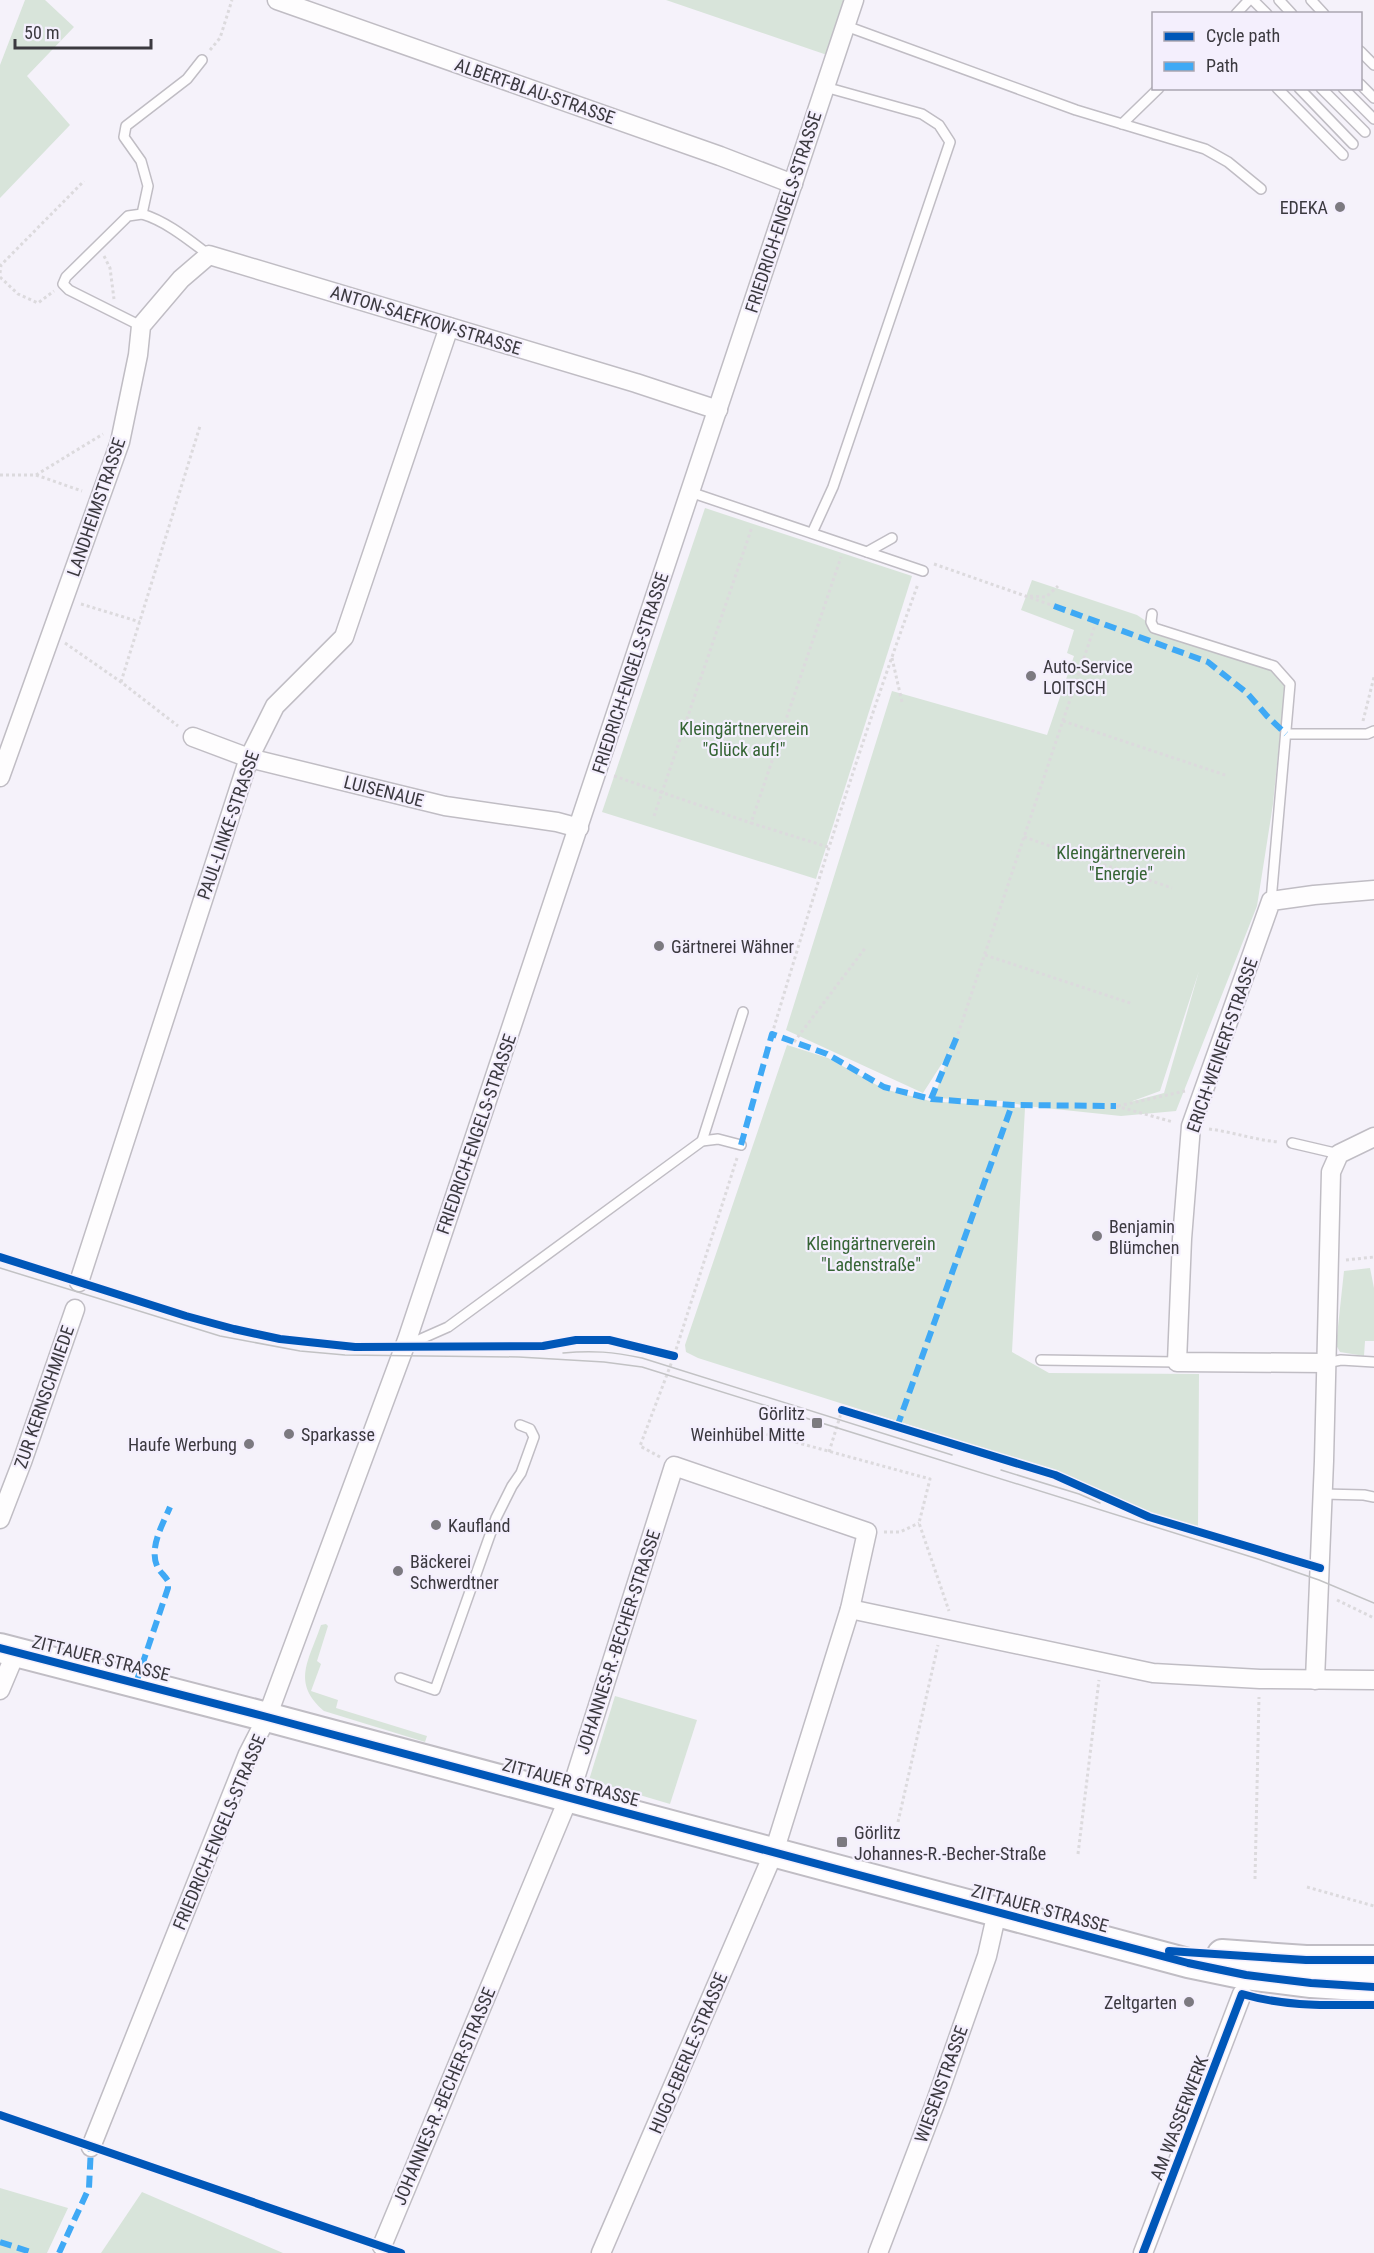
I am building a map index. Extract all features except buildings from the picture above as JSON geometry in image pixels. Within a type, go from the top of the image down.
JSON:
[{"type":"main road","name":"ZITTAUER STRASSE","points":[[8,1650],[1133,1948],[1245,1975],[1311,1983],[1374,1987]]},
{"type":"main road","name":"ZITTAUER STRASSE","points":[[1245,1975],[1306,1960],[1374,1960]]},
{"type":"street","name":"ALBERT-BLAU-STRASSE","points":[[277,0],[709,152],[793,184]]},
{"type":"street","name":"FRIEDRICH-ENGELS-STRASSE","points":[[91,2147],[248,1754],[267,1717],[405,1346],[854,0]]},
{"type":"street","name":"ANTON-SAEFKOW-STRASSE","points":[[209,255],[636,383],[718,410]]},
{"type":"street","points":[[141,326],[181,279],[209,255]]},
{"type":"street","name":"LANDHEIMSTRASSE","points":[[0,777],[101,498],[125,421],[138,355],[141,326]]},
{"type":"street","name":"PAUL-LINKE-STRASSE","points":[[79,1282],[249,758],[275,706],[344,637],[449,327]]},
{"type":"street","name":"LUISENAUE","points":[[186,732],[249,758],[445,806],[557,822],[579,828]]},
{"type":"street","points":[[1270,901],[1374,890]]},
{"type":"street","name":"ERICH-WEINERT-STRASSE","points":[[1177,1362],[1182,1239],[1191,1126],[1270,901]]},
{"type":"street","points":[[1315,1680],[1323,1494],[1331,1172],[1339,1154],[1374,1137]]},
{"type":"street","name":"ZUR KERNSCHMIEDE","points":[[0,1519],[75,1309]]},
{"type":"street","points":[[1177,1362],[1326,1363]]},
{"type":"street","points":[[674,1466],[867,1533],[850,1609],[774,1852]]},
{"type":"street","name":"JOHANNES-R.-BECHER-STRASSE","points":[[382,2246],[569,1797],[674,1466]]},
{"type":"street","points":[[850,1609],[1153,1673],[1260,1679],[1374,1680]]},
{"type":"street","points":[[0,1690],[8,1650]]},
{"type":"street","name":"HUGO-EBERLE-STRASSE","points":[[601,2253],[774,1852]]},
{"type":"street","name":"WIESENSTRASSE","points":[[878,2253],[936,2101],[987,1956],[997,1912]]},
{"type":"street","name":"AM WASSERWERK","points":[[1143,2253],[1245,1975]]},
{"type":"lane","points":[[1241,12],[1251,0],[1265,12]]},
{"type":"lane","points":[[1279,0],[1290,12]]},
{"type":"lane","points":[[1311,0],[1322,12]]},
{"type":"lane","points":[[846,26],[1122,124],[1205,149],[1228,162],[1261,189]]},
{"type":"lane","points":[[1362,53],[1374,65]]},
{"type":"lane","points":[[141,326],[69,290],[63,284],[66,277],[128,216],[142,214],[148,186],[141,161],[124,137],[126,126],[187,79],[201,60]]},
{"type":"lane","points":[[1362,86],[1374,98]]},
{"type":"lane","points":[[812,533],[833,487],[950,142],[939,125],[922,114],[825,87]]},
{"type":"lane","points":[[1122,124],[1157,90]]},
{"type":"lane","points":[[1278,90],[1342,155]]},
{"type":"lane","points":[[1301,90],[1353,144]]},
{"type":"lane","points":[[1324,90],[1365,132]]},
{"type":"lane","points":[[1345,90],[1374,119]]},
{"type":"lane","name":"ANTON-SAEFKOW-STRASSE","points":[[142,214],[176,232],[209,255]]},
{"type":"lane","points":[[690,492],[923,570]]},
{"type":"lane","points":[[867,552],[892,537]]},
{"type":"lane","points":[[1152,614],[1150,622],[1154,628],[1274,666],[1290,684],[1270,901]]},
{"type":"lane","points":[[1286,734],[1358,734],[1374,731]]},
{"type":"lane","points":[[702,1141],[743,1012]]},
{"type":"lane","points":[[405,1346],[448,1327],[702,1141],[718,1139],[741,1145]]},
{"type":"lane","points":[[1293,1143],[1339,1154]]},
{"type":"lane","points":[[1041,1360],[1177,1362]]},
{"type":"lane","points":[[1326,1363],[1341,1360],[1374,1362]]},
{"type":"lane","points":[[400,1678],[435,1689],[496,1518],[521,1473],[534,1437],[530,1429],[520,1425]]},
{"type":"lane","points":[[1323,1494],[1374,1497]]},
{"type":"path","points":[[220,38],[232,0]]},
{"type":"path","points":[[63,284],[38,303],[18,294],[0,275],[1,265],[84,181]]},
{"type":"path","points":[[99,245],[110,268],[116,314]]},
{"type":"path","points":[[36,475],[125,421]]},
{"type":"path","points":[[122,682],[200,426]]},
{"type":"path","points":[[0,475],[36,475],[101,498]]},
{"type":"path","points":[[654,816],[756,514]]},
{"type":"path","points":[[752,823],[845,544]]},
{"type":"path","points":[[772,1034],[828,847],[892,657],[927,562],[1054,606]]},
{"type":"path","points":[[1025,596],[1046,597],[1058,586]]},
{"type":"path","points":[[64,598],[140,622]]},
{"type":"path","points":[[958,1034],[1095,622]]},
{"type":"path","points":[[51,633],[122,682],[186,732]]},
{"type":"path","points":[[892,657],[902,702]]},
{"type":"path","points":[[1358,734],[1374,677]]},
{"type":"path","points":[[1063,721],[1228,776]]},
{"type":"path","points":[[598,770],[828,847]]},
{"type":"path","points":[[1024,837],[1172,888]]},
{"type":"path","points":[[794,1042],[866,947]]},
{"type":"path","points":[[985,955],[1133,1004]]},
{"type":"path","points":[[1206,1085],[1167,1096],[1116,1106],[1191,1126],[1235,1133],[1261,1141],[1293,1143]]},
{"type":"path","points":[[674,1466],[640,1446],[674,1356],[741,1145]]},
{"type":"path","points":[[1329,1262],[1374,1257]]},
{"type":"path","points":[[662,1390],[666,1392]]},
{"type":"path","points":[[829,1452],[842,1410]]},
{"type":"path","points":[[755,1431],[930,1479],[919,1523],[948,1629],[898,1822]]},
{"type":"path","points":[[867,1533],[900,1532],[919,1523]]},
{"type":"path","points":[[1319,1591],[1374,1618]]},
{"type":"path","points":[[1078,1854],[1101,1663]]},
{"type":"path","points":[[1255,1879],[1260,1679]]},
{"type":"path","points":[[1307,1887],[1374,1906]]},
{"type":"green space","points":[[25,0],[45,0],[74,27],[27,76],[70,125],[0,198],[0,65]]},
{"type":"green space","points":[[666,0],[848,0],[830,56]]},
{"type":"green space","name":"Kleingärtnerverein \"Glück auf!\"","points":[[705,508],[912,576],[816,879],[602,812]]},
{"type":"green space","name":"Kleingärtnerverein \"Energie\"","points":[[1032,580],[1137,615],[1149,623],[1272,669],[1285,685],[1273,804],[1257,906],[1176,1111],[1121,1116],[1026,1106],[1003,1101],[934,1098],[950,1051],[923,1093],[786,1030],[892,691],[1047,735],[1074,656],[1067,653],[1074,630],[1021,610]],"holes":[[[1199,971],[1164,1093],[1130,1102],[1160,1091]]]},
{"type":"green space","name":"Kleingärtnerverein \"Ladenstraße\"","points":[[787,1045],[828,1058],[884,1089],[930,1101],[1025,1108],[1012,1352],[1049,1373],[1199,1374],[1198,1529],[1149,1514],[1061,1473],[698,1358],[686,1352],[685,1345]]},
{"type":"green space","points":[[1370,1268],[1374,1288],[1374,1341],[1365,1341],[1364,1356],[1340,1352],[1336,1345],[1344,1271]]},
{"type":"green space","points":[[321,1625],[328,1626],[317,1661],[321,1664],[311,1691],[338,1700],[336,1708],[427,1736],[425,1742],[324,1711],[314,1700],[305,1681],[306,1671]]},
{"type":"green space","points":[[615,1696],[697,1720],[670,1804],[589,1780]]},
{"type":"green space","points":[[0,2188],[68,2208],[47,2253],[0,2253]]},
{"type":"green space","points":[[142,2192],[283,2253],[101,2253]]},
{"type":"tram line","points":[[0,1268],[220,1336],[300,1351],[345,1355],[519,1357],[604,1362],[642,1367],[1258,1559],[1319,1580],[1374,1603]]},
{"type":"tram line","points":[[563,1353],[603,1352],[642,1358],[952,1455]]},
{"type":"tram line","points":[[1001,1470],[1079,1494],[1100,1503]]},
{"type":"marked path","points":[[1054,606],[1208,662],[1247,693],[1286,734]]},
{"type":"marked path","points":[[741,1145],[772,1034],[827,1054],[884,1087],[931,1099],[1012,1105],[1116,1106]]},
{"type":"marked path","points":[[931,1099],[958,1034]]},
{"type":"marked path","points":[[897,1427],[1012,1105]]},
{"type":"marked path","points":[[136,1683],[168,1588],[168,1581],[157,1566],[155,1551],[158,1536],[170,1507]]},
{"type":"marked path","points":[[59,2253],[89,2188],[91,2147]]},
{"type":"marked path","points":[[0,2242],[34,2253]]},
{"type":"cycle path","points":[[0,1257],[186,1316],[280,1339],[355,1347],[543,1346],[576,1340],[609,1340],[674,1356]]},
{"type":"cycle path","points":[[842,1410],[1055,1475],[1149,1517],[1320,1568]]},
{"type":"cycle path","points":[[0,1648],[1188,1963],[1246,1975],[1311,1983],[1374,1987]]},
{"type":"cycle path","points":[[1169,1951],[1306,1960],[1374,1960]]},
{"type":"cycle path","points":[[1143,2253],[1242,1994],[1291,2003],[1374,2005]]},
{"type":"cycle path","points":[[0,2115],[401,2253]]},
{"type":"place","name":"EDEKA","points":[[1340,207]]},
{"type":"place","name":"Auto-Service LOITSCH","points":[[1031,676]]},
{"type":"place","name":"Gärtnerei Wähner","points":[[659,946]]},
{"type":"place","name":"Benjamin Blümchen","points":[[1097,1236]]},
{"type":"place","name":"Görlitz Weinhübel Mitte","points":[[817,1423]]},
{"type":"place","name":"Sparkasse","points":[[289,1434]]},
{"type":"place","name":"Haufe Werbung","points":[[249,1444]]},
{"type":"place","name":"Kaufland","points":[[436,1525]]},
{"type":"place","name":"Bäckerei Schwerdtner","points":[[398,1571]]},
{"type":"place","name":"Görlitz Johannes-R.-Becher-Straße","points":[[842,1842]]},
{"type":"place","name":"Zeltgarten","points":[[1189,2002]]}]
